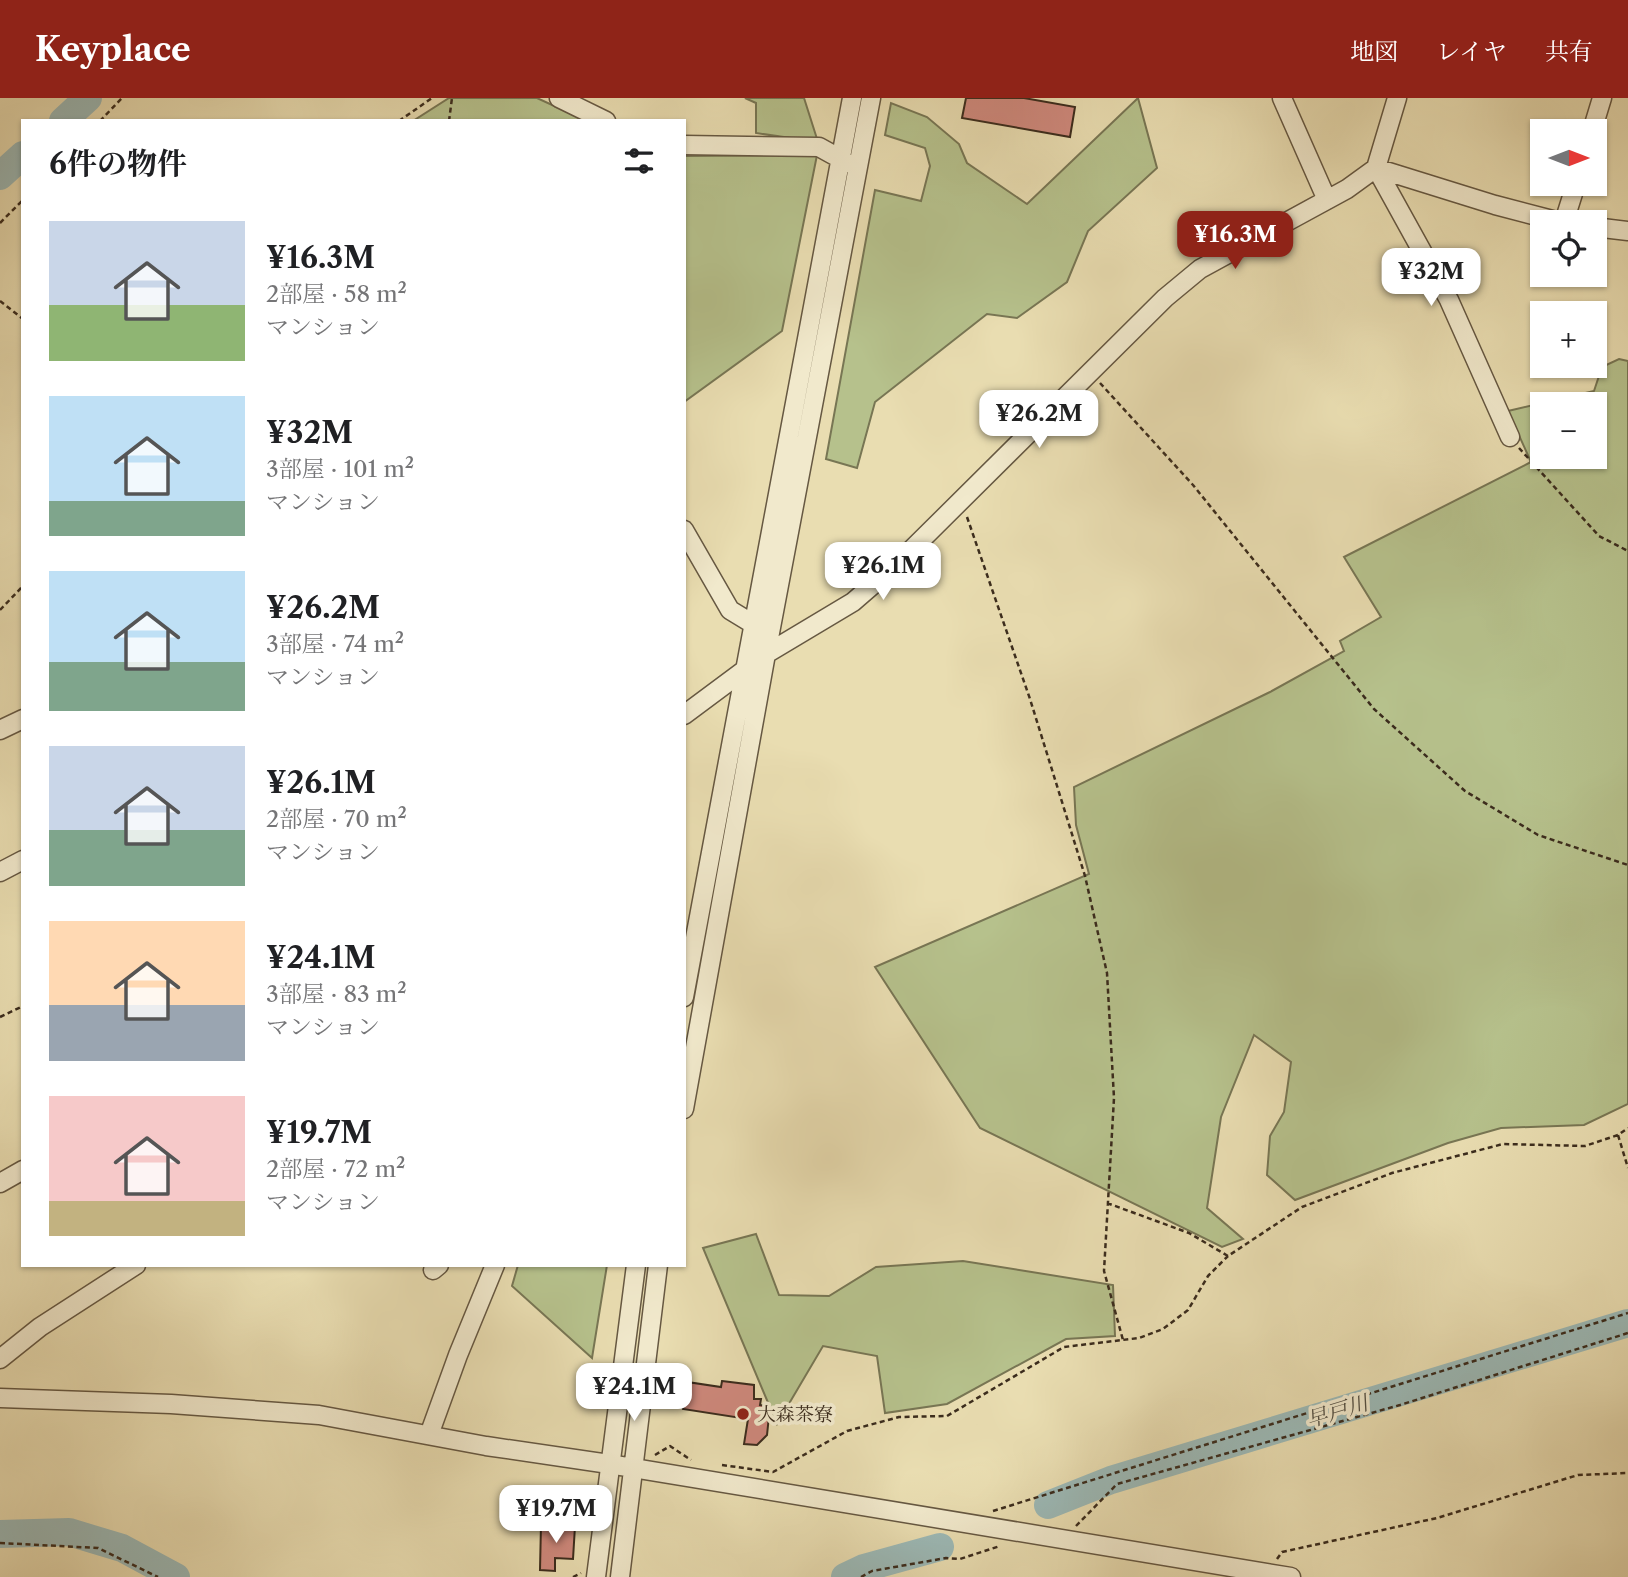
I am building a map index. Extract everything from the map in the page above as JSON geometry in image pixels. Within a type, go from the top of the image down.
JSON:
[{"type":"street","points":[[559,98],[602,119]]},
{"type":"street","points":[[686,986],[852,98]]},
{"type":"street","points":[[686,1098],[871,98]]},
{"type":"street","points":[[1282,98],[1326,200]]},
{"type":"street","points":[[686,714],[766,654],[853,602],[898,563],[1165,298],[1200,269],[1326,200],[1376,169],[1397,98]]},
{"type":"street","points":[[1596,119],[1602,98]]},
{"type":"street","points":[[686,145],[819,148],[841,157],[858,169]]},
{"type":"street","points":[[1376,169],[1530,214]]},
{"type":"street","points":[[1376,169],[1449,300],[1510,438]]},
{"type":"street","points":[[1607,229],[1628,231]]},
{"type":"street","points":[[686,533],[730,610],[753,624]]},
{"type":"street","points":[[0,730],[21,720]]},
{"type":"street","points":[[0,872],[21,861]]},
{"type":"street","points":[[0,1183],[21,1171]]},
{"type":"street","points":[[0,1359],[40,1327],[133,1267]]},
{"type":"street","points":[[429,1436],[457,1355],[494,1267]]},
{"type":"street","points":[[596,1577],[636,1267]]},
{"type":"street","points":[[620,1577],[631,1469],[658,1267]]},
{"type":"street","points":[[0,1398],[170,1404],[319,1415],[429,1436],[1291,1577]]},
{"type":"path","points":[[102,119],[122,98]]},
{"type":"path","points":[[402,119],[432,98]]},
{"type":"path","points":[[449,119],[452,98]]},
{"type":"path","points":[[0,223],[21,202]]},
{"type":"path","points":[[0,301],[21,317]]},
{"type":"path","points":[[1091,372],[1193,485],[1374,709],[1465,790],[1538,835],[1628,865]]},
{"type":"path","points":[[1510,438],[1599,536],[1628,551]]},
{"type":"path","points":[[961,500],[1030,699],[1085,876],[1107,973],[1114,1098],[1104,1271],[1123,1340]]},
{"type":"path","points":[[0,610],[21,588]]},
{"type":"path","points":[[0,1017],[21,1007]]},
{"type":"path","points":[[719,1464],[773,1472],[847,1431],[900,1417],[947,1416],[1064,1346],[1139,1338],[1163,1329],[1188,1310],[1208,1276],[1228,1256],[1302,1207],[1392,1173],[1503,1144],[1586,1146],[1618,1135],[1628,1128]]},
{"type":"path","points":[[1618,1135],[1628,1168]]},
{"type":"path","points":[[1107,1203],[1189,1233],[1228,1256]]},
{"type":"path","points":[[978,1526],[995,1508],[1628,1313]]},
{"type":"path","points":[[1063,1539],[1116,1484],[1401,1405],[1628,1333]]},
{"type":"path","points":[[631,1469],[670,1446],[692,1461]]},
{"type":"path","points":[[1268,1573],[1282,1552],[1437,1518],[1578,1475],[1628,1473]]},
{"type":"path","points":[[861,1577],[872,1572],[946,1558],[960,1559],[998,1548],[1014,1532]]},
{"type":"path","points":[[0,1543],[98,1548],[158,1577]]},
{"type":"green space","points":[[449,98],[537,98],[583,119],[416,119]]},
{"type":"green space","points":[[745,98],[804,98],[818,142],[756,133],[756,103]]},
{"type":"green space","points":[[1138,98],[1157,168],[1088,231],[1067,282],[1017,318],[987,314],[875,402],[857,468],[826,459],[875,190],[921,201],[930,166],[925,148],[885,135],[891,103],[927,117],[959,144],[967,163],[1027,204]]},
{"type":"green space","points":[[817,155],[782,331],[686,401],[686,156]]},
{"type":"green space","points":[[1619,359],[1628,361],[1628,1104],[1584,1125],[1501,1128],[1448,1143],[1295,1200],[1267,1175],[1270,1136],[1284,1112],[1291,1062],[1254,1035],[1221,1117],[1207,1208],[1243,1239],[1222,1247],[980,1128],[875,967],[1089,874],[1076,825],[1074,787],[1270,692],[1344,651],[1340,641],[1381,617],[1344,557],[1530,463],[1530,469],[1607,469],[1607,392],[1590,392],[1594,391],[1598,378],[1607,378],[1607,365]]},
{"type":"green space","points":[[1530,406],[1530,460],[1508,411]]},
{"type":"green space","points":[[756,1234],[779,1295],[829,1296],[876,1267],[963,1261],[1113,1285],[1115,1336],[1066,1339],[947,1404],[885,1413],[877,1356],[823,1346],[777,1424],[703,1248]]},
{"type":"green space","points":[[517,1267],[607,1267],[592,1358],[512,1286]]},
{"type":"building","points":[[966,98],[1024,98],[1075,107],[1070,137],[962,118]]},
{"type":"building","name":"大森茶寮","points":[[722,1381],[754,1385],[754,1399],[761,1399],[760,1405],[770,1406],[767,1435],[757,1445],[744,1444],[748,1419],[683,1409],[687,1382],[721,1387]]},
{"type":"building","points":[[541,1524],[575,1526],[573,1559],[555,1558],[555,1571],[540,1570]]},
{"type":"waterway","points":[[65,119],[88,98]]},
{"type":"waterway","points":[[0,176],[21,157]]},
{"type":"waterway","name":"早戸川","points":[[1048,1505],[1111,1480],[1628,1323]]},
{"type":"waterway","name":"早戸川","points":[[0,1534],[69,1532],[122,1548],[176,1577]]},
{"type":"waterway","name":"早戸川","points":[[845,1577],[864,1568],[940,1547]]},
{"type":"place","name":"大森茶寮","points":[[743,1414]]}]
